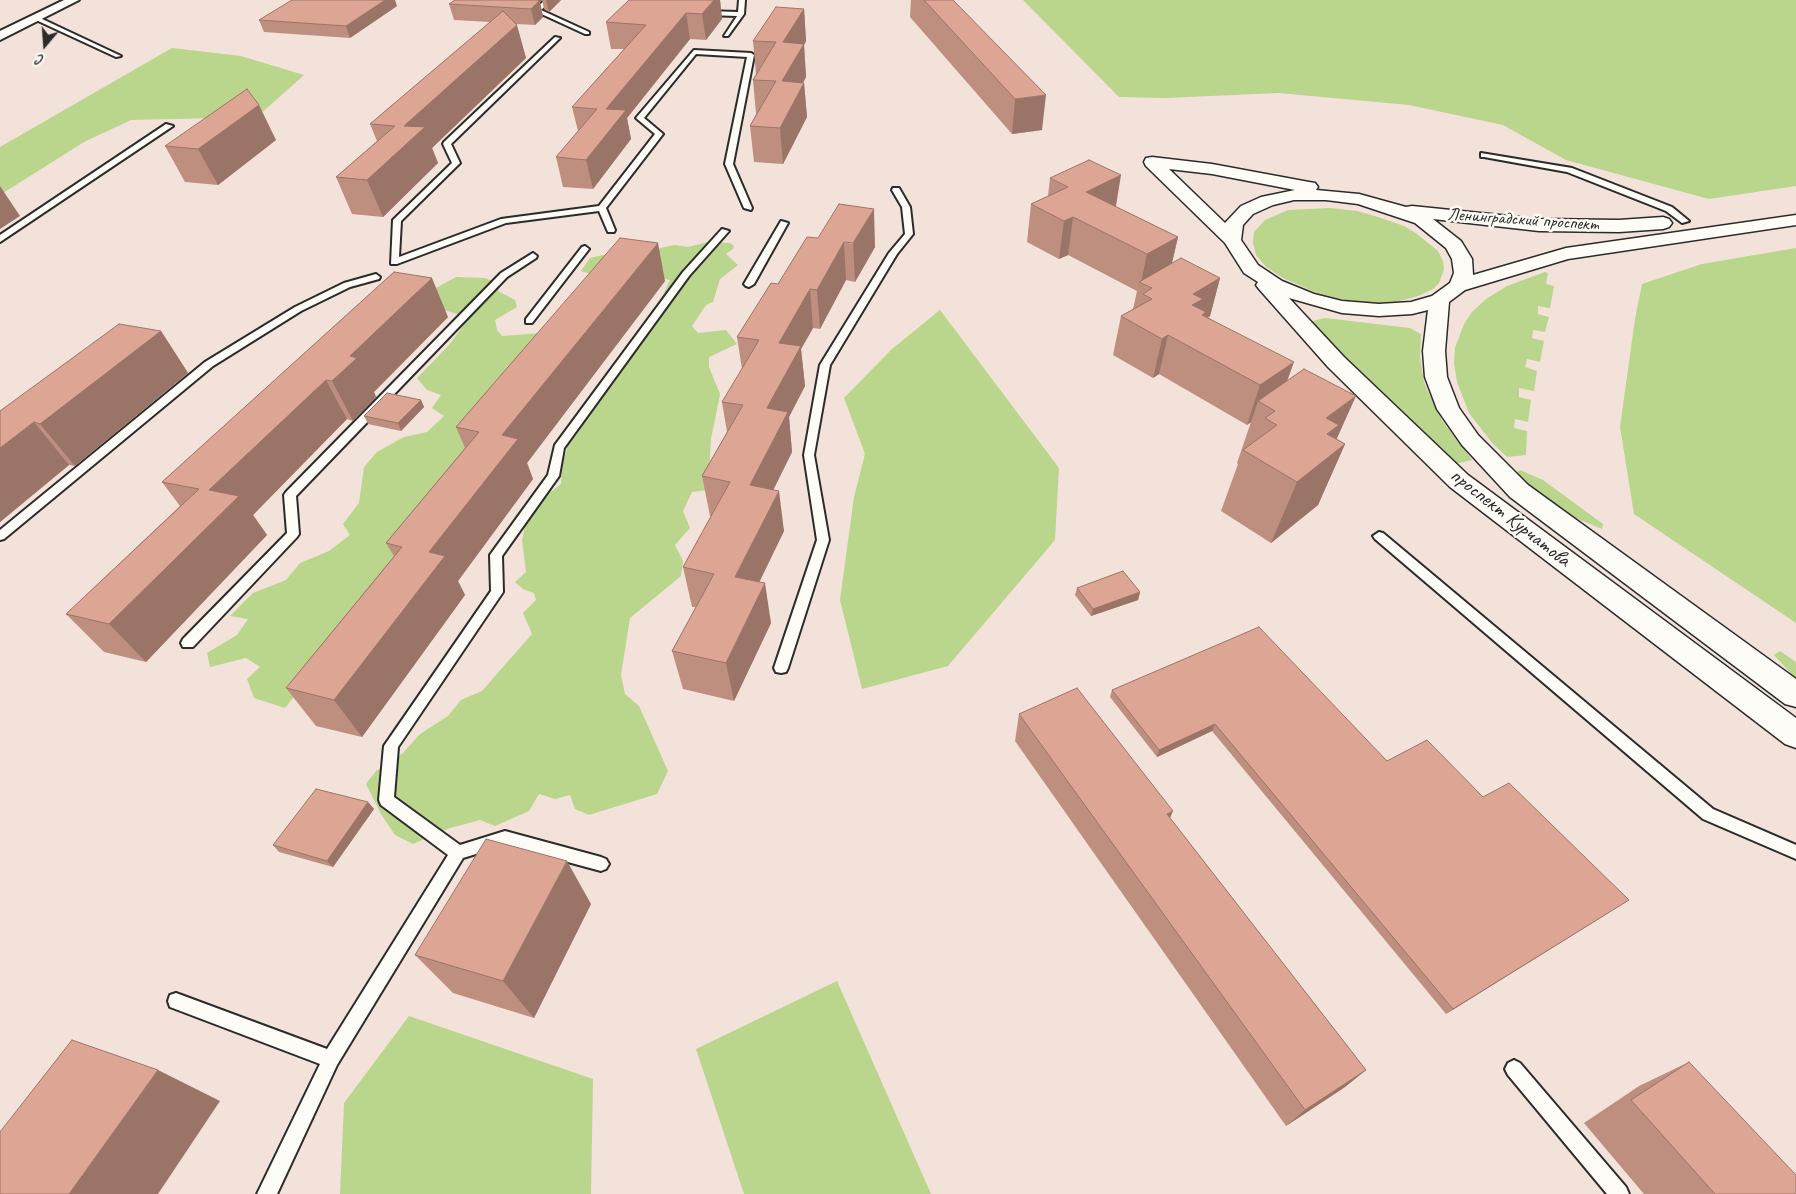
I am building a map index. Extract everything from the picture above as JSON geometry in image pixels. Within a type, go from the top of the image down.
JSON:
[{"type":"main road","points":[[1251,269],[1232,240],[1152,162],[1212,169],[1277,180],[1398,210]]},
{"type":"main road","points":[[1232,240],[1234,224],[1246,210],[1267,201],[1302,195],[1326,195],[1359,199]]},
{"type":"main road","name":"Ленинградский проспект","points":[[1398,210],[1539,225],[1619,226],[1685,221],[1796,204]]},
{"type":"main road","name":"проспект Курчатова","points":[[1398,210],[1421,220],[1440,232],[1454,245],[1462,259],[1464,273],[1449,293],[1434,351],[1436,377],[1448,409],[1470,440],[1519,491],[1796,695]]},
{"type":"main road","name":"Ленинградский проспект","points":[[1251,269],[1275,285],[1307,298],[1342,307],[1379,310],[1412,308],[1449,293],[1566,254],[1796,220]]},
{"type":"main road","name":"проспект Курчатова","points":[[1251,269],[1336,362],[1459,481],[1796,735]]},
{"type":"street","points":[[0,36],[38,19],[73,0]]},
{"type":"lane","points":[[549,0],[537,10],[587,33]]},
{"type":"lane","points":[[726,35],[741,14],[742,0]]},
{"type":"lane","points":[[702,13],[741,14]]},
{"type":"lane","points":[[38,19],[118,56]]},
{"type":"lane","points":[[557,38],[447,144],[456,163],[397,220],[394,262],[504,221],[602,208],[659,134],[640,118],[694,52],[751,55]]},
{"type":"lane","points":[[748,208],[729,164],[751,55],[756,47]]},
{"type":"lane","points":[[0,239],[169,126]]},
{"type":"lane","points":[[1484,154],[1569,170],[1669,209],[1685,221]]},
{"type":"lane","points":[[781,668],[822,540],[809,456],[824,365],[893,253],[909,234],[906,207],[896,190]]},
{"type":"lane","points":[[602,208],[611,230]]},
{"type":"lane","points":[[749,284],[784,223]]},
{"type":"lane","points":[[458,853],[386,800],[390,746],[497,592],[496,555],[553,476],[559,448],[686,274],[725,231]]},
{"type":"lane","points":[[529,321],[586,249]]},
{"type":"lane","points":[[188,643],[293,534],[290,496],[504,275],[533,256]]},
{"type":"lane","points":[[0,536],[208,364],[298,309],[348,285],[376,277]]},
{"type":"lane","points":[[1379,536],[1708,814],[1796,852]]},
{"type":"lane","points":[[268,1194],[331,1059],[458,853],[505,838],[601,864]]},
{"type":"lane","points":[[176,1001],[331,1059]]},
{"type":"lane","points":[[1514,1069],[1619,1194]]},
{"type":"green space","points":[[1023,0],[1796,0],[1796,186],[1709,199],[1566,160],[1503,125],[1409,105],[1279,93],[1165,98],[1119,97]]},
{"type":"green space","points":[[172,48],[241,56],[304,75],[257,117],[131,120],[84,142],[0,195],[0,147]]},
{"type":"green space","points":[[1330,208],[1357,211],[1378,217],[1404,226],[1417,234],[1438,251],[1443,261],[1444,269],[1439,283],[1433,289],[1418,296],[1396,302],[1377,303],[1345,300],[1317,293],[1283,278],[1266,267],[1256,255],[1253,243],[1254,232],[1265,220],[1288,210]]},
{"type":"green space","points":[[708,242],[730,243],[734,246],[726,254],[738,265],[720,279],[713,302],[706,305],[692,326],[698,333],[726,330],[737,344],[709,357],[709,367],[720,394],[711,439],[708,490],[692,492],[683,511],[690,528],[675,545],[683,561],[681,576],[630,618],[621,675],[625,694],[639,706],[668,771],[657,794],[589,815],[575,809],[570,795],[555,799],[539,794],[529,811],[495,826],[480,820],[450,828],[413,844],[395,835],[381,814],[366,784],[376,771],[403,753],[420,734],[448,716],[461,700],[482,691],[532,634],[523,613],[536,600],[534,593],[523,589],[515,582],[526,572],[522,540],[526,522],[543,498],[561,484],[562,466],[568,445],[580,430],[589,413],[624,369],[625,348],[659,303],[670,280],[654,276],[591,274],[581,271],[590,258],[612,253],[631,258],[664,247],[675,245],[688,247]]},
{"type":"green space","points":[[1796,248],[1796,623],[1634,514],[1620,427],[1635,319],[1642,284],[1702,264]]},
{"type":"green space","points":[[1545,272],[1548,273],[1546,284],[1554,286],[1550,308],[1538,306],[1538,314],[1549,317],[1545,332],[1533,330],[1532,338],[1544,341],[1540,362],[1527,359],[1525,367],[1537,371],[1534,391],[1519,388],[1519,397],[1531,400],[1528,422],[1515,419],[1514,428],[1527,431],[1526,455],[1507,457],[1493,444],[1469,413],[1457,382],[1454,363],[1455,348],[1464,324],[1472,312],[1486,299],[1507,286]]},
{"type":"green space","points":[[456,277],[485,278],[501,285],[498,291],[515,300],[517,307],[495,320],[497,330],[502,336],[555,332],[451,498],[285,708],[254,698],[247,679],[260,667],[246,658],[210,667],[207,653],[237,635],[248,619],[230,616],[253,593],[286,580],[300,563],[329,551],[350,535],[343,524],[359,503],[364,467],[377,452],[404,437],[427,432],[444,416],[432,408],[441,395],[427,390],[417,378],[449,345],[469,318],[432,306],[427,293]]},
{"type":"green space","points":[[940,310],[1059,468],[1055,540],[948,666],[862,689],[840,600],[854,497],[865,454],[844,398],[892,349]]},
{"type":"green space","points":[[1325,318],[1410,328],[1421,334],[1420,357],[1424,382],[1428,392],[1442,420],[1472,460],[1455,464],[1347,361],[1313,325],[1313,321]]},
{"type":"green space","points":[[1520,470],[1543,480],[1603,524],[1602,529],[1561,512],[1514,474]]},
{"type":"green space","points":[[1780,651],[1796,662],[1796,679],[1774,655]]},
{"type":"green space","points":[[837,981],[931,1194],[744,1194],[696,1049]]},
{"type":"green space","points":[[409,1016],[593,1079],[591,1194],[340,1194],[344,1103]]},
{"type":"building","points":[[292,0],[385,0],[346,26],[259,20]]},
{"type":"building","points":[[455,0],[539,1],[531,9],[449,4]]},
{"type":"building","points":[[629,0],[714,0],[702,14],[686,13],[606,109],[626,110],[586,160],[556,157],[597,109],[572,107],[646,25],[606,22]]},
{"type":"building","points":[[924,0],[953,0],[1046,95],[1015,99]]},
{"type":"building","points":[[776,7],[804,9],[783,42],[804,44],[782,81],[804,83],[780,128],[750,126],[776,81],[753,80],[776,42],[753,41]]},
{"type":"building","points":[[503,11],[517,25],[404,126],[425,127],[367,180],[336,177],[395,126],[370,124]]},
{"type":"building","points":[[247,89],[259,105],[198,149],[165,146]]},
{"type":"building","points":[[1089,160],[1121,175],[1086,192],[1178,237],[1147,254],[1073,217],[1064,221],[1031,204],[1068,187],[1050,178]]},
{"type":"building","points":[[839,204],[874,209],[853,243],[844,242],[817,290],[810,289],[779,343],[801,346],[767,408],[788,412],[750,485],[779,491],[735,577],[765,583],[726,663],[672,651],[714,574],[683,567],[730,482],[702,476],[743,405],[722,402],[759,340],[737,337],[771,283],[778,284],[807,237],[818,238]]},
{"type":"building","points":[[620,238],[658,243],[502,435],[518,439],[429,552],[445,556],[334,700],[286,688],[402,547],[386,543],[479,432],[456,427]]},
{"type":"building","points":[[1181,258],[1220,278],[1193,294],[1203,299],[1192,305],[1206,312],[1202,315],[1294,362],[1260,385],[1168,335],[1162,339],[1121,316],[1152,299],[1143,294],[1152,288],[1139,282]]},
{"type":"building","points":[[394,272],[432,278],[350,356],[357,358],[332,381],[326,380],[209,490],[239,496],[109,624],[66,614],[199,489],[162,482]]},
{"type":"building","points":[[119,324],[161,331],[40,424],[34,422],[0,448],[0,411]]},
{"type":"building","points":[[1304,369],[1356,396],[1326,418],[1339,425],[1327,434],[1345,444],[1297,482],[1243,450],[1277,425],[1265,418],[1275,411],[1258,401]]},
{"type":"building","points":[[387,393],[421,400],[398,423],[364,416]]},
{"type":"building","points":[[1123,571],[1140,592],[1093,609],[1077,588]]},
{"type":"building","points":[[1259,627],[1387,761],[1427,740],[1483,797],[1509,783],[1629,900],[1453,1009],[1215,724],[1159,750],[1112,690]]},
{"type":"building","points":[[1077,688],[1173,811],[1167,814],[1366,1070],[1305,1110],[1019,714]]},
{"type":"building","points":[[316,789],[368,802],[327,861],[273,845]]},
{"type":"building","points":[[486,839],[567,861],[503,981],[415,955]]},
{"type":"building","points":[[72,1040],[158,1070],[69,1194],[0,1194],[0,1132]]},
{"type":"building","points":[[1689,1062],[1796,1175],[1796,1194],[1715,1194],[1631,1100]]}]
